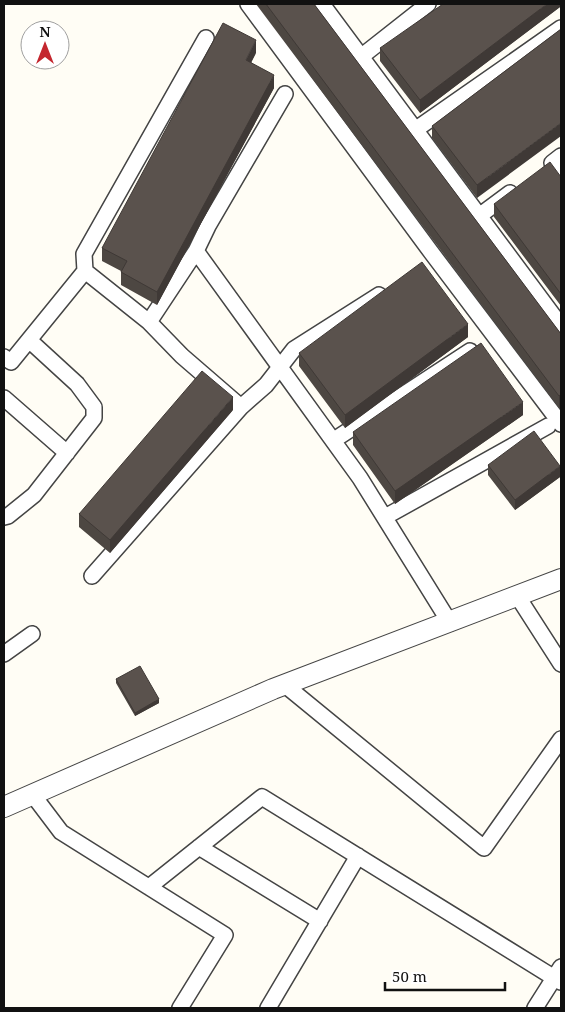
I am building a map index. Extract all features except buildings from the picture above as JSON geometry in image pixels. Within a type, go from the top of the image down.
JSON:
[{"type":"street","points":[[248,4],[431,252],[554,425],[385,517]]},
{"type":"street","points":[[322,4],[561,326]]},
{"type":"street","points":[[362,56],[428,4]]},
{"type":"street","points":[[415,130],[561,28]]},
{"type":"street","points":[[6,363],[29,340],[85,271],[84,254],[206,38]]},
{"type":"street","points":[[149,322],[196,251],[208,226],[285,94]]},
{"type":"street","points":[[537,173],[558,164]]},
{"type":"street","points":[[479,216],[523,184]]},
{"type":"street","points":[[196,251],[334,440],[385,517],[450,623]]},
{"type":"street","points":[[85,271],[149,322],[182,356],[241,407]]},
{"type":"street","points":[[92,576],[241,407],[266,386],[279,366],[294,349],[395,285]]},
{"type":"street","points":[[4,517],[8,516],[34,495],[94,418],[94,407],[77,384],[29,340]]},
{"type":"street","points":[[334,440],[470,351]]},
{"type":"street","points":[[4,398],[67,453]]},
{"type":"street","points":[[4,808],[285,685],[561,579]]},
{"type":"street","points":[[518,597],[561,664]]},
{"type":"street","points":[[4,654],[32,634]]},
{"type":"street","points":[[285,685],[484,848],[561,738]]},
{"type":"street","points":[[33,795],[61,832],[225,935],[180,1008]]},
{"type":"street","points":[[149,887],[262,797],[559,975],[535,1008]]},
{"type":"street","points":[[199,847],[320,921]]},
{"type":"street","points":[[268,1008],[358,856]]}]
